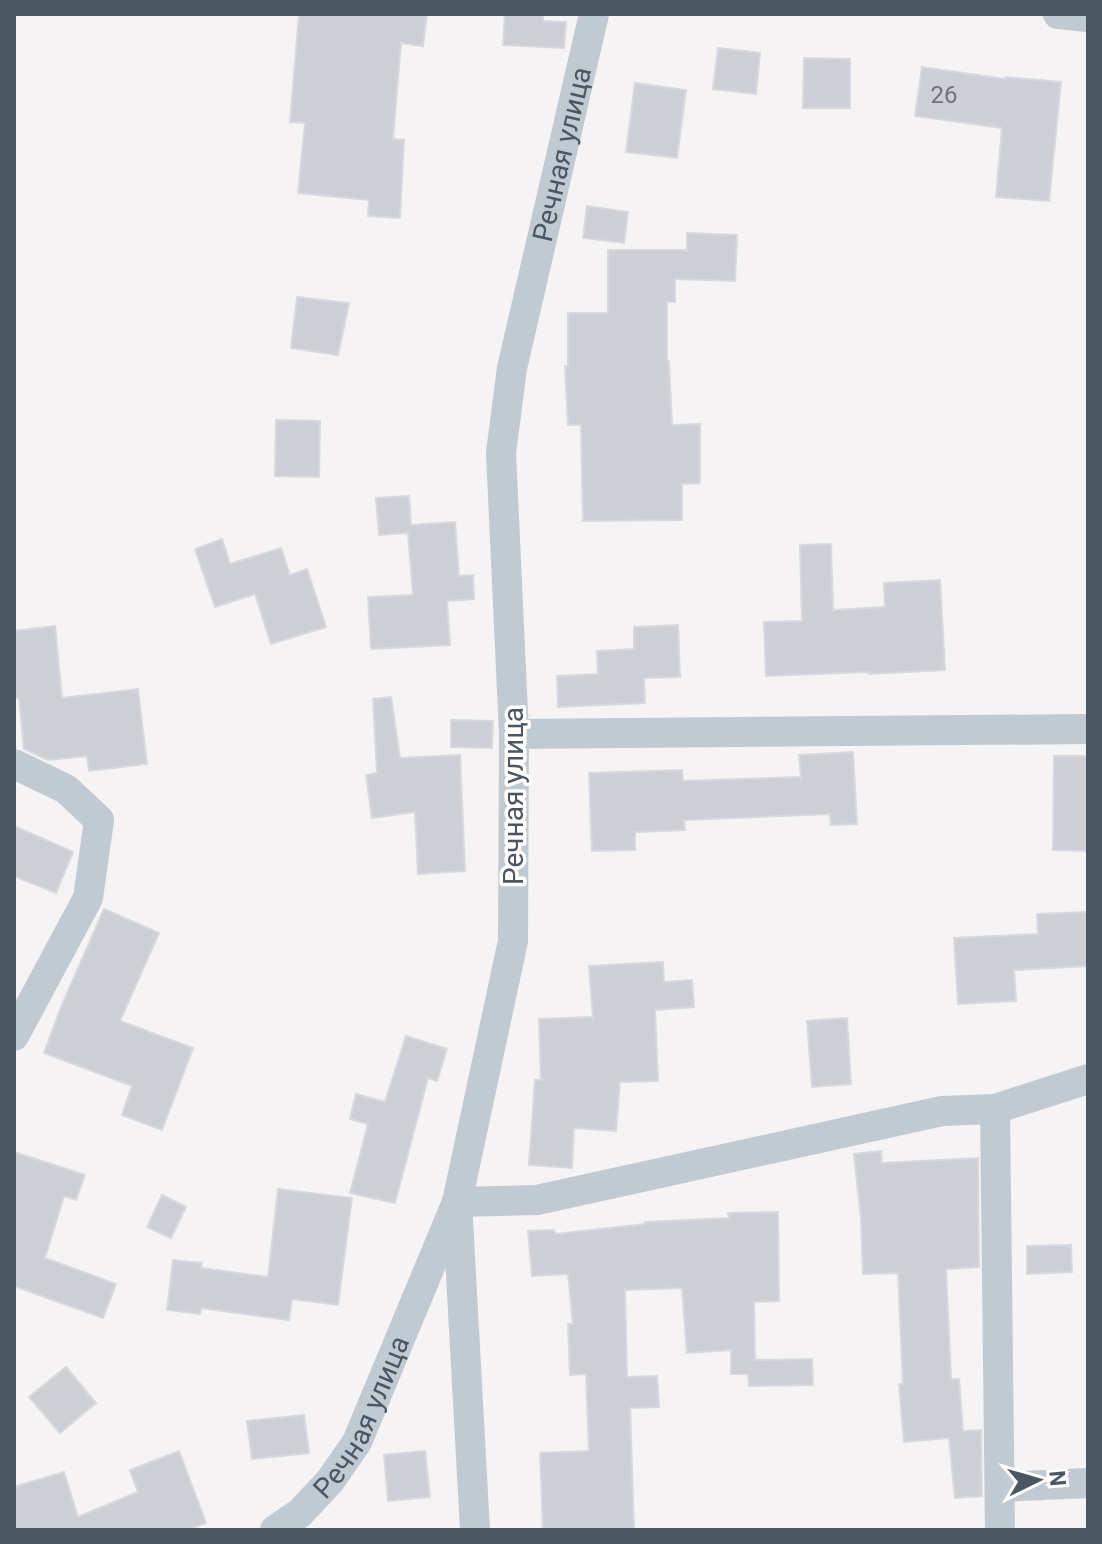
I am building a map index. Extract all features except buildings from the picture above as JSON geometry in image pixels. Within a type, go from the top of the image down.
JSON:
[{"type":"street","name":"Речная улица","points":[[275,1530],[300,1513],[330,1481],[357,1442],[457,1202],[513,941],[514,734],[501,453],[512,368],[594,14]]},
{"type":"street","points":[[1058,14],[1088,17]]},
{"type":"street","points":[[514,734],[1088,729]]},
{"type":"street","points":[[14,764],[66,789],[99,820],[88,898],[14,1036]]},
{"type":"street","points":[[475,1530],[457,1202],[537,1200],[942,1111],[995,1109],[1088,1079]]},
{"type":"street","points":[[995,1109],[1000,1530]]},
{"type":"street","points":[[1000,1487],[1088,1483]]}]
